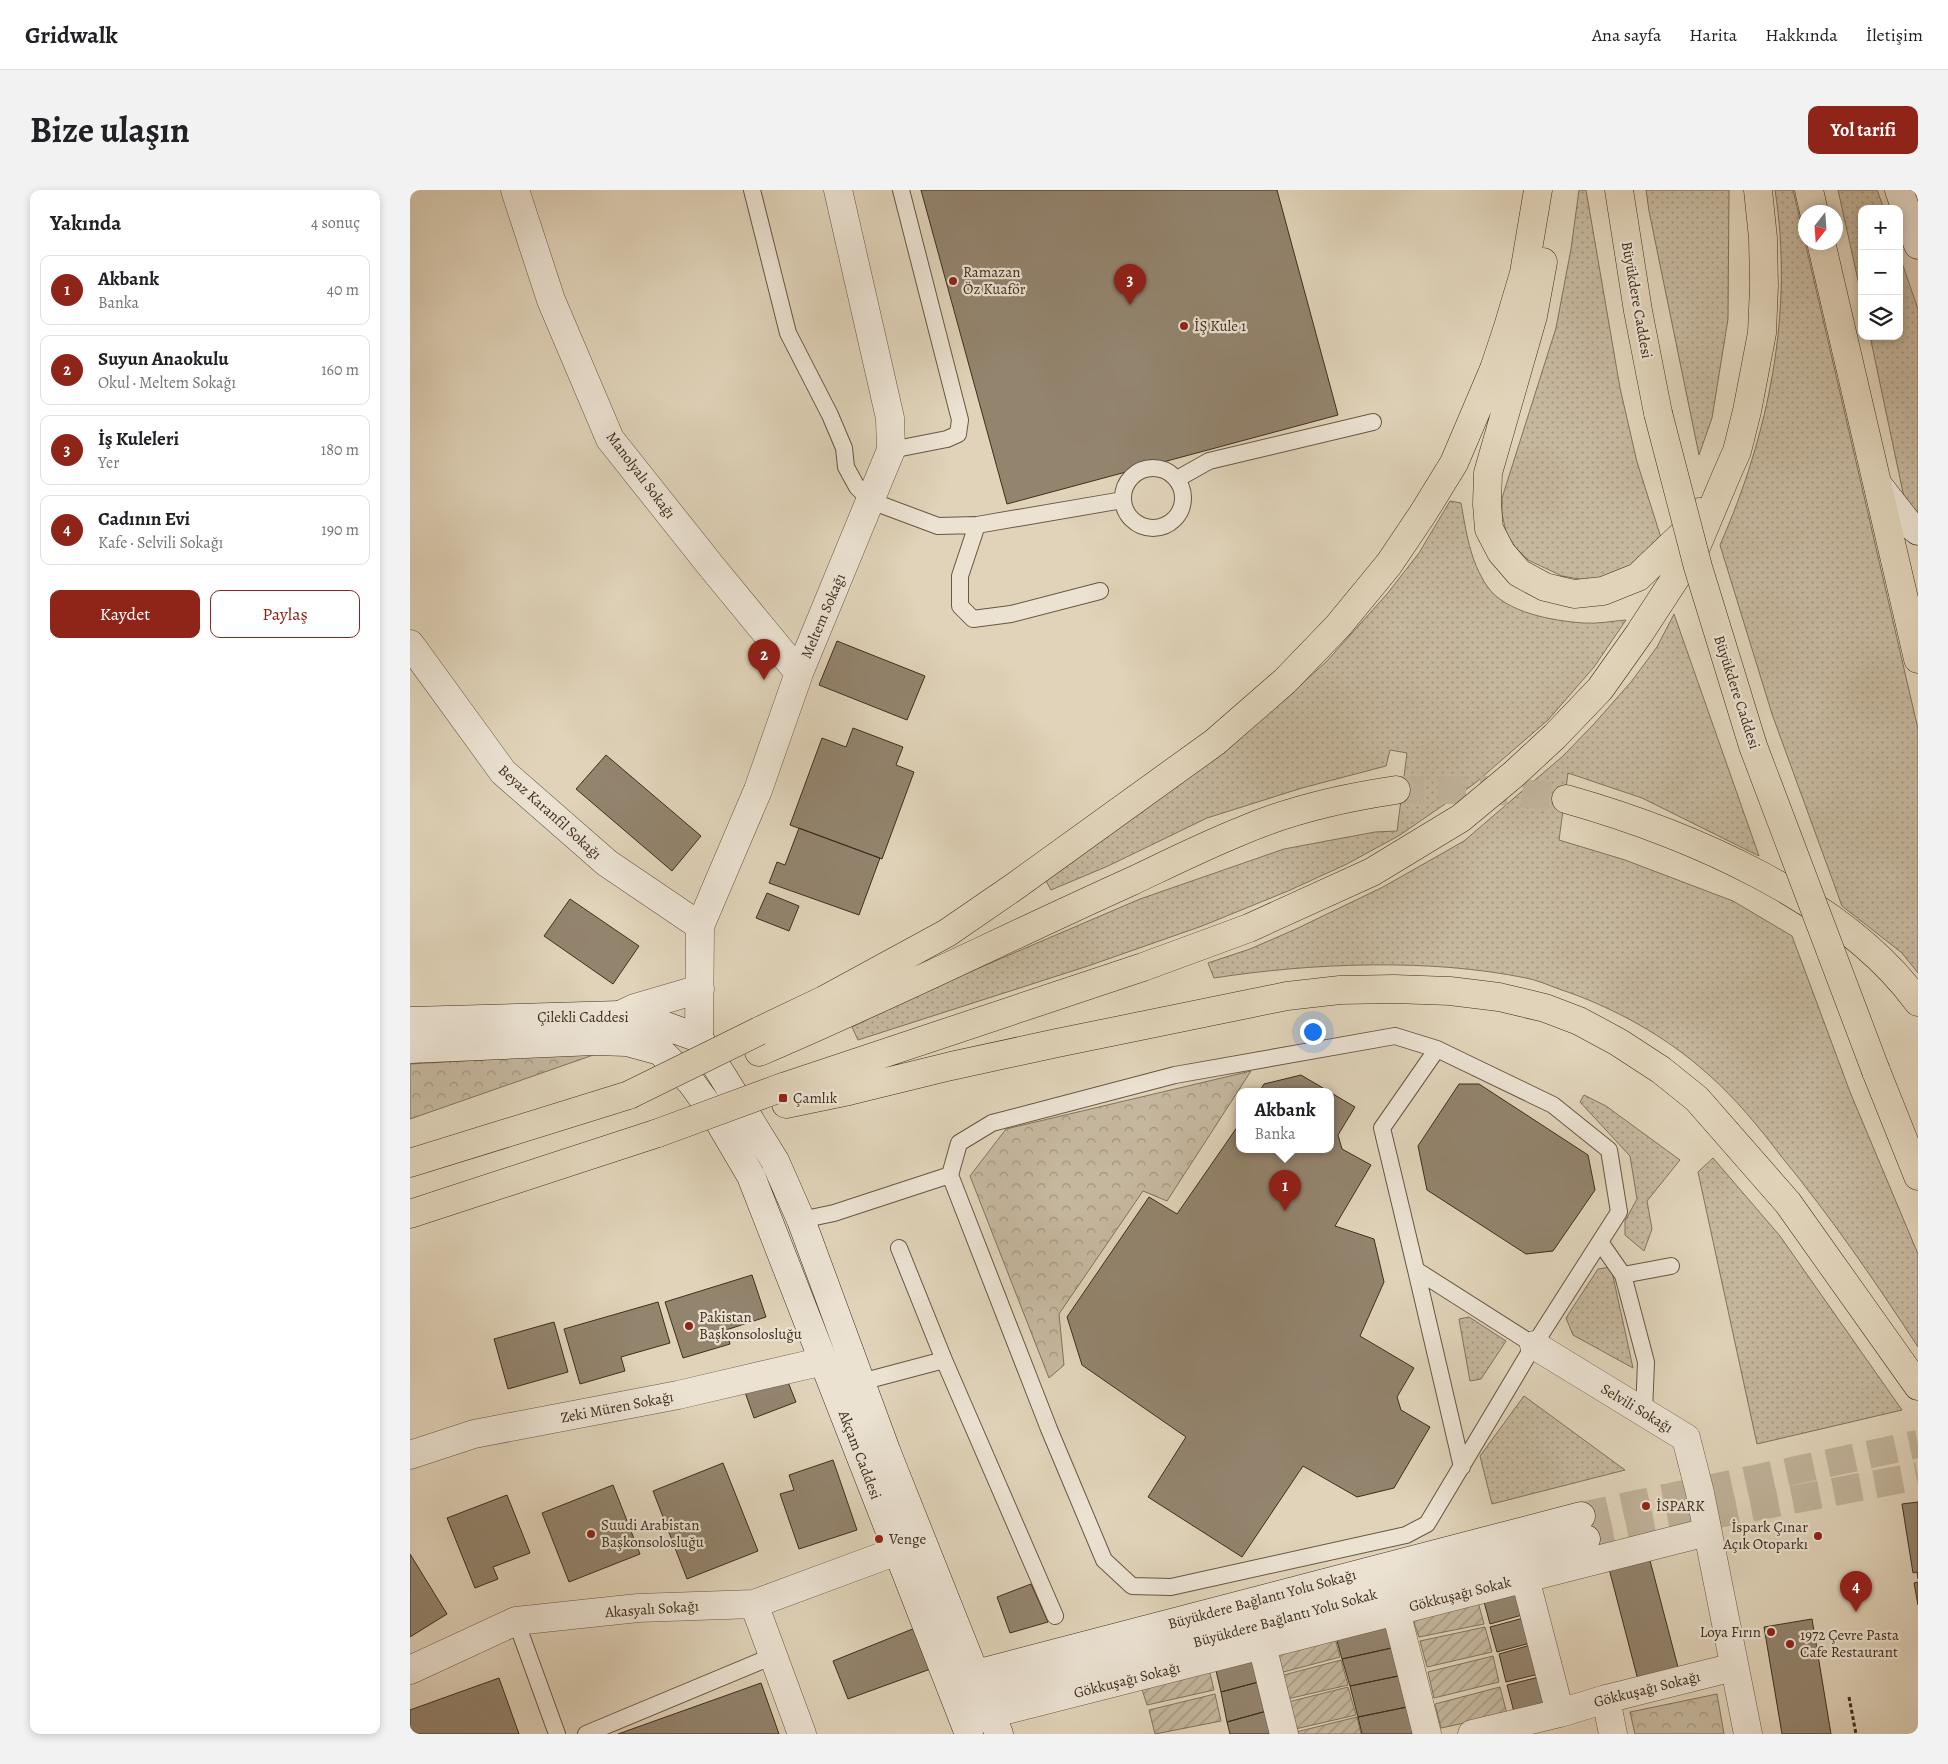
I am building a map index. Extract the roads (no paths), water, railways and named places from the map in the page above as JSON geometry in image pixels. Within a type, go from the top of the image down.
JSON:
[{"type":"main road","points":[[410,1163],[673,1083],[759,1042],[824,1000],[947,934],[1215,742],[1285,681],[1338,626],[1389,564],[1454,462],[1494,369],[1508,326],[1524,274],[1538,190]]},
{"type":"main road","points":[[1545,190],[1548,212],[1546,249],[1533,316],[1488,473],[1487,504],[1489,529],[1501,552],[1519,573],[1545,587],[1574,594],[1603,591],[1638,577],[1660,558],[1682,535],[1726,476]]},
{"type":"main road","name":"Büyükdere Caddesi","points":[[1619,190],[1638,311],[1658,413],[1698,567],[1750,737],[1876,1071],[1918,1176]]},
{"type":"main road","points":[[410,1214],[658,1133],[784,1096],[1249,928],[1372,872],[1461,818],[1521,768],[1600,689],[1645,626],[1697,545],[1737,451],[1762,333],[1764,238],[1758,190]]},
{"type":"main road","points":[[1808,190],[1812,205]]},
{"type":"main road","points":[[1823,250],[1918,659]]},
{"type":"main road","points":[[759,1042],[832,1021],[1071,908],[1240,831],[1290,813],[1334,801],[1396,790]]},
{"type":"main road","points":[[1566,799],[1624,816],[1668,832],[1717,854],[1792,894],[1853,935],[1886,966],[1918,1002]]},
{"type":"main road","points":[[784,1096],[849,1091],[950,1066],[1175,1018],[1296,995],[1340,990],[1450,991],[1500,997],[1545,1008],[1579,1021],[1618,1042],[1661,1070],[1697,1099],[1788,1203],[1918,1386]]},
{"type":"street","name":"Manolyalı Sokağı","points":[[515,190],[551,300],[610,439],[799,673]]},
{"type":"street","name":"Meltem Sokağı","points":[[699,1038],[700,926],[758,790],[799,673],[892,450],[890,418],[838,190]]},
{"type":"street","points":[[1900,190],[1918,245]]},
{"type":"street","points":[[1878,485],[1907,522],[1918,531]]},
{"type":"street","name":"Beyaz Karanfil Sokağı","points":[[410,644],[503,772],[606,863],[700,926]]},
{"type":"street","points":[[620,1015],[635,1008],[700,990]]},
{"type":"street","name":"Çilekli Caddesi","points":[[410,1021],[620,1015],[646,1019],[699,1038]]},
{"type":"street","name":"Akçam Caddesi","points":[[699,1038],[776,1161],[801,1220],[887,1453],[988,1705]]},
{"type":"street","name":"Çilekli Caddesi","points":[[410,1049],[594,1041],[627,1042],[660,1051],[691,1082],[717,1118],[751,1176]]},
{"type":"street","name":"Akçam Caddesi","points":[[751,1176],[969,1734]]},
{"type":"street","name":"Selvili Sokağı","points":[[1534,1345],[1686,1438],[1748,1734]]},
{"type":"street","name":"Zeki Müren Sokağı","points":[[410,1455],[474,1434],[678,1395],[824,1361]]},
{"type":"street","name":"Büyükdere Bağlantı Yolu Sokak","points":[[988,1705],[1584,1528]]},
{"type":"street","name":"Gökkuşağı Sokak","points":[[1396,1611],[1707,1532]]},
{"type":"street","name":"Akasyalı Sokağı","points":[[410,1670],[516,1621],[638,1608],[754,1604],[897,1551]]},
{"type":"street","points":[[1525,1578],[1560,1713]]},
{"type":"street","points":[[754,1604],[802,1734]]},
{"type":"street","points":[[1396,1611],[1427,1734]]},
{"type":"street","name":"Gökkuşağı Sokağı","points":[[988,1705],[1262,1645],[1396,1611]]},
{"type":"street","points":[[1262,1645],[1284,1734]]},
{"type":"street","name":"Gökkuşağı Sokağı","points":[[1472,1734],[1734,1667]]},
{"type":"street","points":[[1606,1699],[1613,1734]]},
{"type":"street","points":[[957,1702],[988,1705]]},
{"type":"lane","points":[[752,190],[788,333],[830,414],[844,448],[846,467],[857,487],[871,501],[938,526],[977,525],[1123,500]]},
{"type":"lane","points":[[892,450],[946,439],[958,434],[960,420],[901,190]]},
{"type":"lane","points":[[1177,479],[1208,461],[1373,422]]},
{"type":"lane","points":[[1147,468],[1158,468],[1168,472],[1177,479],[1183,498],[1177,516],[1169,523],[1160,527],[1150,528],[1140,525],[1131,519],[1125,511],[1123,500],[1126,485],[1136,472],[1147,468]]},
{"type":"lane","points":[[977,525],[960,576],[960,606],[973,618],[1010,614],[1100,591]]},
{"type":"lane","points":[[1395,1036],[1437,1049],[1553,1105],[1609,1150],[1619,1212],[1534,1345],[1427,1524],[1406,1534],[1171,1588],[1132,1586],[1104,1560],[1049,1429],[950,1175],[959,1143],[992,1123],[1166,1078],[1395,1036]]},
{"type":"lane","points":[[1437,1049],[1382,1128],[1462,1467]]},
{"type":"lane","points":[[801,1220],[834,1213],[950,1175]]},
{"type":"lane","points":[[1600,1242],[1623,1275],[1646,1362],[1644,1412]]},
{"type":"lane","points":[[900,1248],[944,1360],[1055,1616]]},
{"type":"lane","points":[[1623,1275],[1671,1266]]},
{"type":"lane","points":[[1416,1270],[1534,1345]]},
{"type":"lane","points":[[861,1382],[944,1360]]},
{"type":"lane","points":[[516,1621],[557,1734]]},
{"type":"lane","points":[[586,1734],[773,1656]]},
{"type":"tunnel","points":[[1396,790],[1486,790],[1566,799]]},
{"type":"tunnel","points":[[1581,1516],[1918,1444]]},
{"type":"tunnel","points":[[1586,1539],[1918,1476]]},
{"type":"place","name":"Ramazan Öz Kuaför","points":[[953,281]]},
{"type":"place","name":"İş Kuleleri","points":[[1130,305]]},
{"type":"place","name":"İŞ Kule 1","points":[[1184,326]]},
{"type":"place","name":"Suyun Anaokulu","points":[[764,680]]},
{"type":"place","name":"Çamlık","points":[[783,1098]]},
{"type":"place","name":"Akbank","points":[[1285,1211]]},
{"type":"place","name":"Pakistan Başkonsolosluğu","points":[[689,1326]]},
{"type":"place","name":"İSPARK","points":[[1646,1506]]},
{"type":"place","name":"Suudi Arabistan Başkonsolosluğu","points":[[591,1534]]},
{"type":"place","name":"İspark Çınar Açık Otoparkı","points":[[1818,1536]]},
{"type":"place","name":"Venge","points":[[879,1539]]},
{"type":"place","name":"Cadının Evi","points":[[1856,1612]]},
{"type":"place","name":"Loya Fırın","points":[[1771,1632]]},
{"type":"place","name":"1972 Çevre Pasta Cafe Restaurant","points":[[1790,1644]]}]
